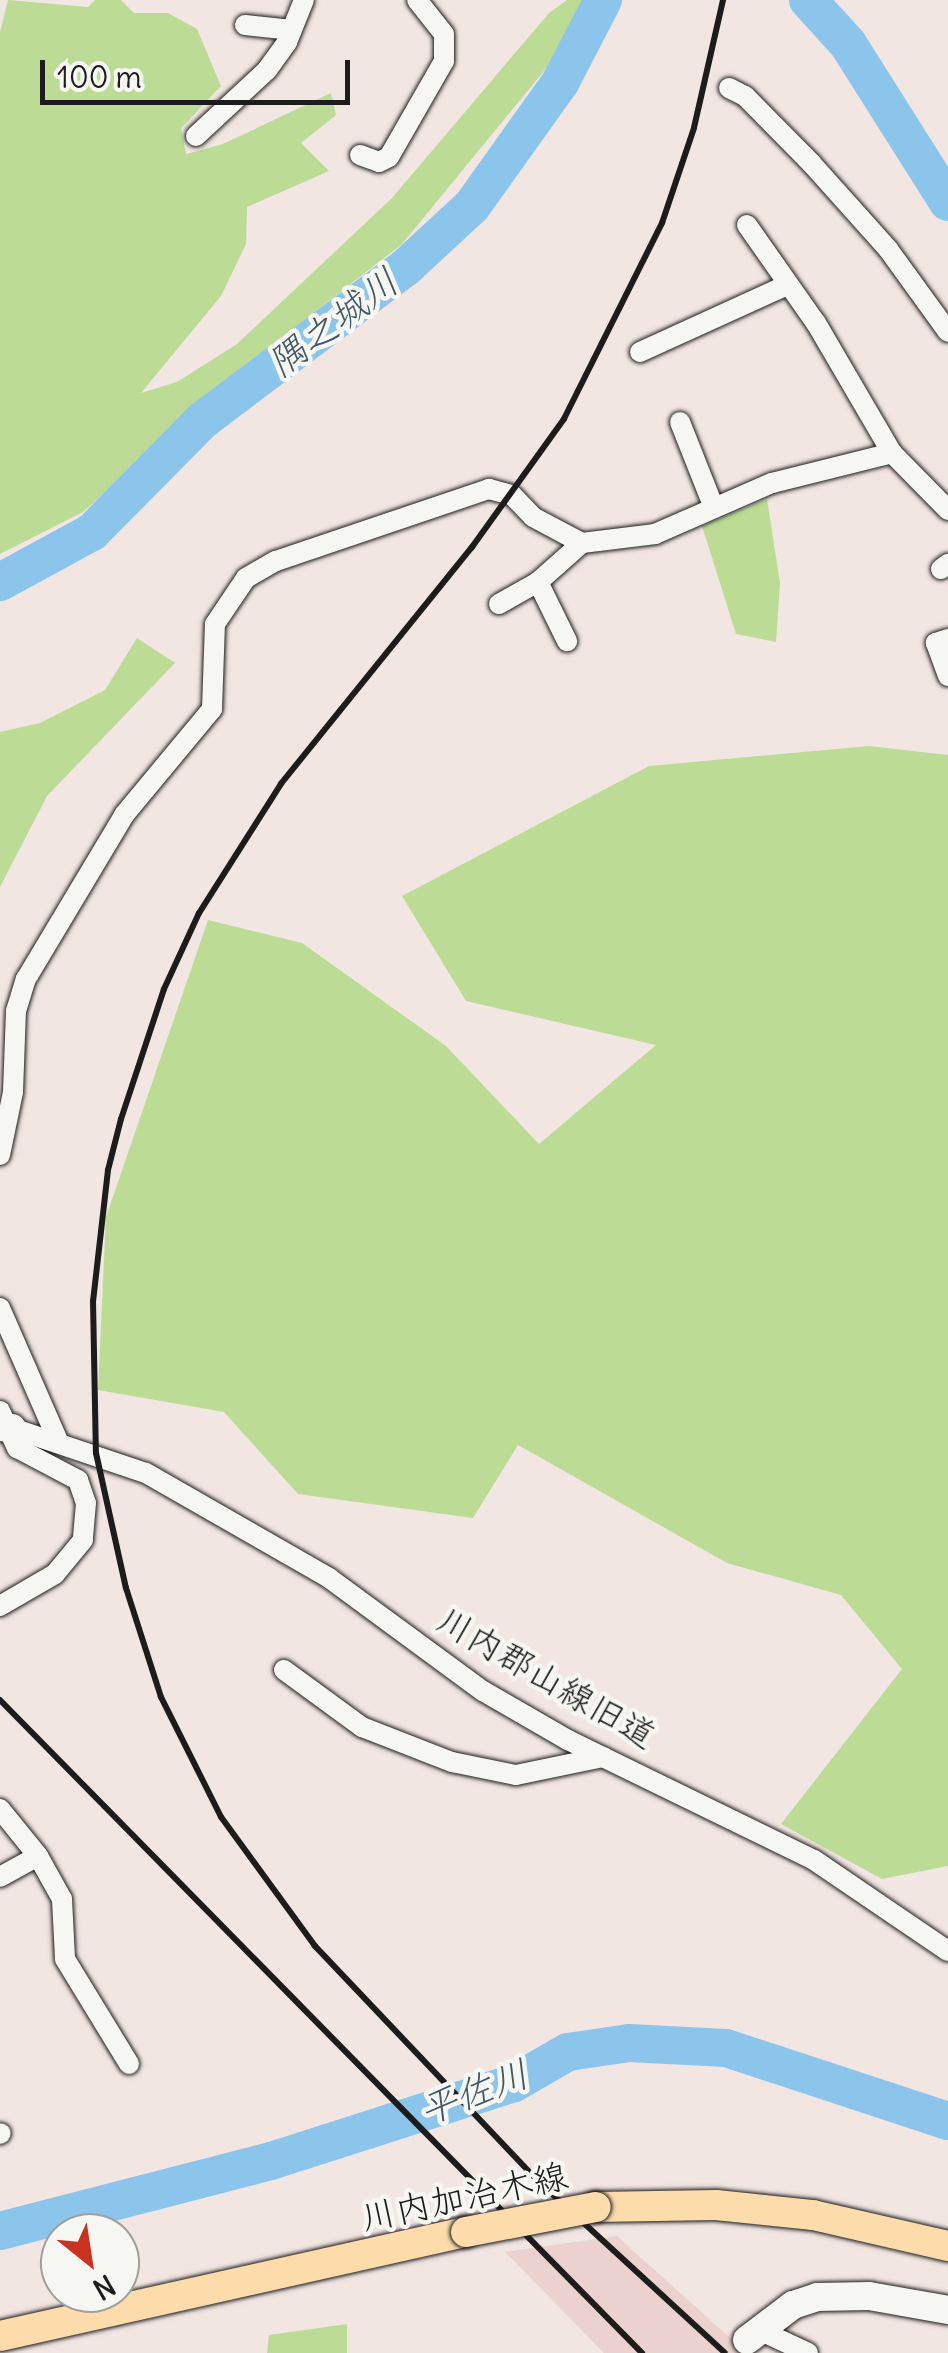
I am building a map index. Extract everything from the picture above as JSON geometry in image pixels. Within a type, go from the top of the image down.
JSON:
[{"type":"main road","name":"川内加治木線","points":[[0,2336],[466,2232],[596,2207],[778,2211],[948,2246]]},
{"type":"main road","points":[[753,2335],[793,2305],[816,2297],[870,2296],[948,2310]]},
{"type":"street","points":[[196,136],[266,70],[292,30],[304,0]]},
{"type":"street","points":[[360,155],[379,162],[390,157],[444,61],[444,34],[417,0]]},
{"type":"street","points":[[244,25],[292,30]]},
{"type":"street","points":[[729,88],[746,96],[837,192],[948,332]]},
{"type":"street","points":[[747,225],[785,286],[816,323],[892,454],[948,510]]},
{"type":"street","points":[[640,352],[785,286]]},
{"type":"street","points":[[680,422],[714,508]]},
{"type":"street","points":[[499,604],[538,582],[582,543],[655,534],[772,484],[892,454]]},
{"type":"street","points":[[0,1155],[8,1053],[26,979],[124,815],[212,708],[214,624],[246,578],[276,561],[488,489],[512,495],[534,518],[582,543]]},
{"type":"street","points":[[538,582],[567,641]]},
{"type":"street","points":[[948,639],[936,644],[948,676]]},
{"type":"street","points":[[0,1029],[16,1010]]},
{"type":"street","points":[[0,1308],[58,1444]]},
{"type":"street","points":[[0,1606],[65,1563],[83,1540],[86,1503],[78,1480],[17,1448],[4,1422]]},
{"type":"street","name":"川内郡山線旧道","points":[[4,1422],[146,1473],[329,1578],[440,1664],[603,1757],[814,1860],[948,1951]]},
{"type":"street","points":[[284,1670],[362,1727],[452,1762],[516,1775],[603,1757]]},
{"type":"street","points":[[0,1809],[38,1856],[62,1900],[64,1959],[129,2064]]},
{"type":"street","points":[[0,1877],[38,1856]]},
{"type":"street","points":[[753,2335],[808,2353]]},
{"type":"shaded area","points":[[617,2236],[747,2353],[604,2353],[505,2252]]},
{"type":"green space","points":[[8,0],[88,7],[95,0],[121,0],[134,13],[168,13],[197,29],[221,86],[181,128],[186,154],[223,144],[331,93],[336,115],[301,143],[329,171],[247,207],[246,244],[221,296],[141,393],[177,382],[237,344],[392,198],[549,13],[567,0],[589,0],[548,66],[402,244],[258,356],[83,512],[0,554],[0,32]]},
{"type":"green space","points":[[767,499],[780,583],[776,642],[736,634],[702,526]]},
{"type":"green space","points":[[137,638],[175,663],[47,796],[0,887],[0,732],[40,723],[105,690]]},
{"type":"green space","points":[[869,746],[948,755],[948,1866],[882,1879],[781,1824],[902,1669],[841,1595],[727,1563],[518,1445],[473,1518],[298,1494],[224,1412],[98,1390],[106,1217],[208,920],[302,943],[446,1046],[539,1144],[656,1045],[466,1001],[402,896],[649,766]]},
{"type":"green space","points":[[347,2324],[347,2353],[267,2353],[269,2335]]},
{"type":"waterway","name":"隅之城川","points":[[0,582],[92,532],[203,420],[405,268],[472,206],[561,81],[603,0]]},
{"type":"waterway","name":"隅之城川","points":[[808,0],[848,44],[948,202]]},
{"type":"waterway","name":"平佐川","points":[[0,2231],[271,2161],[514,2083],[568,2052],[629,2043],[726,2048],[948,2121]]},
{"type":"railway","points":[[723,0],[694,128],[662,223],[564,419],[472,547],[281,784],[199,913],[164,989],[121,1119],[108,1170],[93,1301],[96,1453],[126,1588],[161,1697],[221,1817],[315,1946],[537,2180],[725,2353]]},
{"type":"railway","points":[[0,1700],[642,2353]]}]
